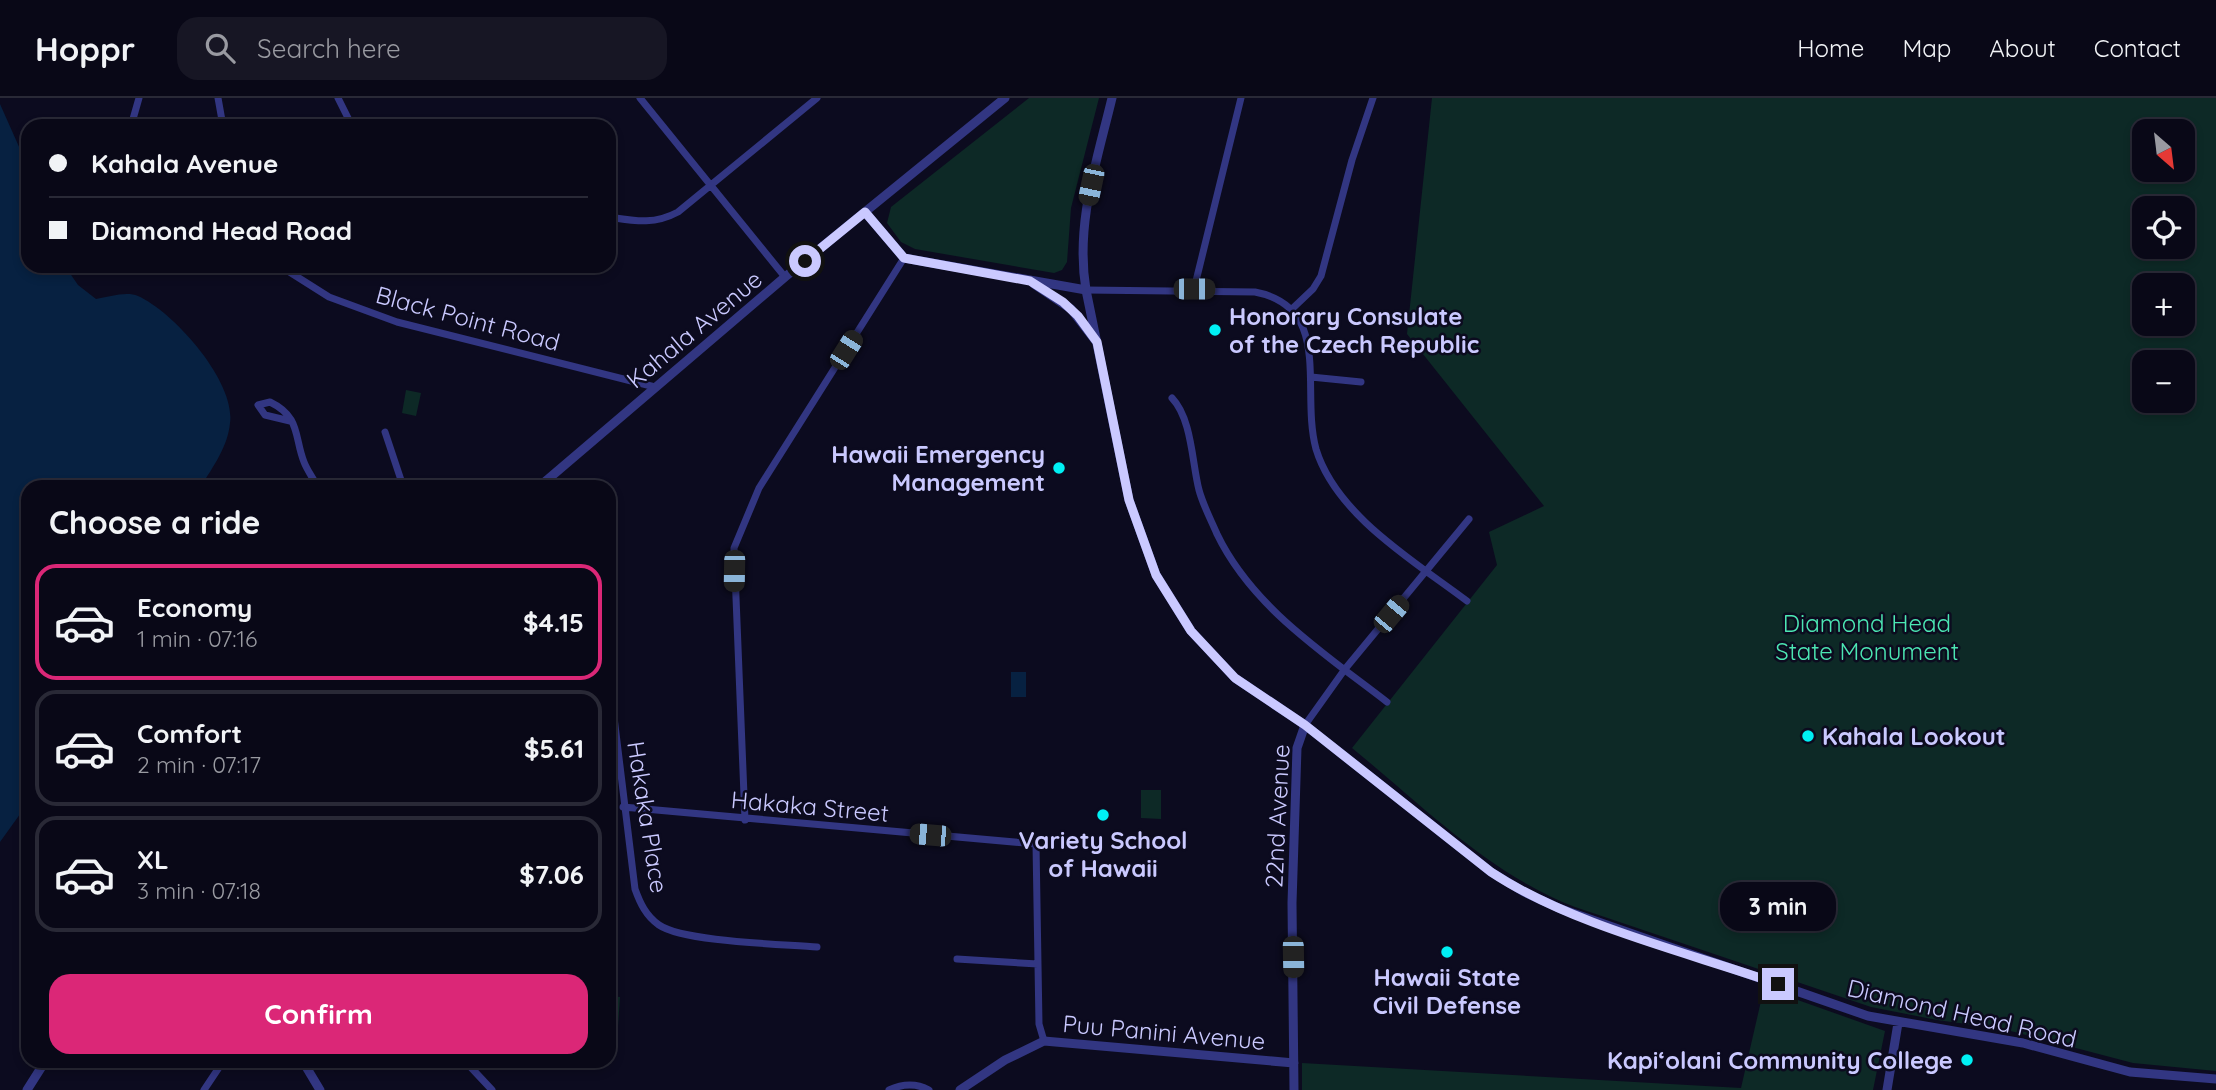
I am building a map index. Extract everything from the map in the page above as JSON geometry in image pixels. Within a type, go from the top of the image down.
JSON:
[{"type":"street","points":[[133,119],[139,98]]},
{"type":"street","points":[[218,98],[222,119]]},
{"type":"street","points":[[338,98],[348,119]]},
{"type":"street","points":[[640,98],[785,277]]},
{"type":"street","points":[[616,218],[643,222],[662,220],[678,212],[817,98]]},
{"type":"street","name":"Kahala Avenue","points":[[547,480],[785,277],[1005,98]]},
{"type":"street","name":"Diamond Head Road","points":[[1112,98],[1086,207],[1082,255],[1086,290],[1129,500],[1156,575],[1191,631],[1235,678],[1305,725],[1475,860],[1524,892],[1569,912],[1861,1014],[1898,1023],[2023,1042],[2130,1072],[2215,1080]]},
{"type":"street","points":[[1194,289],[1241,98]]},
{"type":"street","points":[[1293,308],[1313,289],[1321,276],[1352,160],[1373,98]]},
{"type":"street","points":[[865,212],[904,258],[1086,290],[1194,289],[1266,294],[1293,308],[1305,332],[1311,377],[1309,416],[1317,450],[1342,500],[1467,601]]},
{"type":"street","points":[[745,820],[734,548],[759,488],[904,258]]},
{"type":"street","name":"Black Point Road","points":[[291,273],[329,297],[397,322],[655,387]]},
{"type":"street","points":[[1030,281],[1071,309],[1097,342]]},
{"type":"street","points":[[1311,377],[1361,383]]},
{"type":"street","points":[[1172,398],[1183,415],[1200,494],[1225,550],[1270,610],[1387,702]]},
{"type":"street","points":[[290,421],[297,429],[303,459],[314,480]]},
{"type":"street","points":[[385,432],[401,480]]},
{"type":"street","name":"22nd Avenue","points":[[1294,1090],[1292,903],[1298,739],[1345,669],[1469,519]]},
{"type":"street","name":"Hakaka Place","points":[[616,742],[635,889],[640,903],[659,925],[687,934],[817,947]]},
{"type":"street","name":"Hakaka Street","points":[[623,807],[1036,844],[1038,964]]},
{"type":"street","points":[[957,960],[1038,964],[1039,1024],[1044,1041]]},
{"type":"street","points":[[1887,1090],[1888,1069],[1898,1023]]},
{"type":"street","name":"Puu Panini Avenue","points":[[960,1090],[1005,1059],[1044,1041],[1294,1063]]},
{"type":"street","points":[[27,1090],[41,1068]]},
{"type":"street","points":[[204,1090],[219,1068]]},
{"type":"street","points":[[307,1068],[320,1090]]},
{"type":"street","points":[[476,1068],[492,1090]]},
{"type":"street","points":[[890,1090],[916,1085],[929,1090]]},
{"type":"green space","points":[[1029,98],[1099,98],[1071,208],[1067,262],[1062,270],[1054,273],[915,249],[901,242],[887,223],[891,207]]},
{"type":"green space","name":"Diamond Head State Monument","points":[[1432,98],[2216,98],[2216,1071],[2133,1063],[2003,1029],[1871,1007],[1575,907],[1514,876],[1431,815],[1352,748],[1497,565],[1489,532],[1544,506],[1407,334]]},
{"type":"green space","points":[[406,390],[421,393],[416,416],[402,413]]},
{"type":"green space","points":[[1141,790],[1161,790],[1161,819],[1141,818]]},
{"type":"green space","points":[[1764,988],[1885,1031],[1873,1090],[1302,1090],[1302,1063],[1741,1088]]},
{"type":"green space","points":[[616,997],[620,997],[616,1041]]},
{"type":"water","points":[[0,104],[21,151],[21,273],[70,273],[78,285],[96,299],[128,294],[153,304],[185,332],[213,369],[229,406],[230,423],[223,448],[205,480],[21,480],[21,813],[0,842]]},
{"type":"water","points":[[1011,672],[1026,672],[1026,697],[1011,697]]},
{"type":"place","name":"Honorary Consulate of the Czech Republic","points":[[1215,330]]},
{"type":"place","name":"Hawaii Emergency Management","points":[[1059,468]]},
{"type":"place","name":"Kahala Lookout","points":[[1808,736]]},
{"type":"place","name":"Variety School of Hawaii","points":[[1103,815]]},
{"type":"place","name":"Hawaii State Civil Defense","points":[[1447,952]]},
{"type":"place","name":"Kapi‘olani Community College","points":[[1967,1060]]},
{"type":"route","points":[[805,261],[865,212],[904,258],[1030,281],[1063,302],[1078,316],[1097,342],[1129,500],[1156,575],[1191,631],[1235,678],[1305,725],[1491,872],[1538,900],[1778,984]]}]
